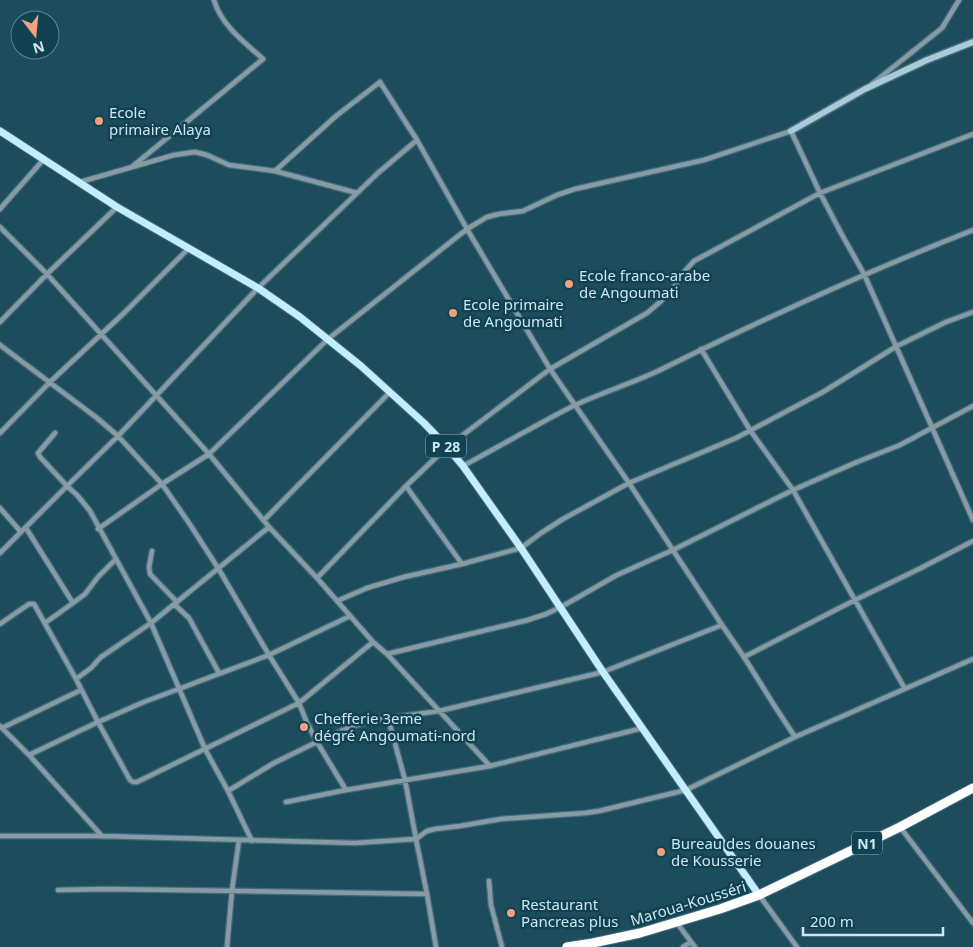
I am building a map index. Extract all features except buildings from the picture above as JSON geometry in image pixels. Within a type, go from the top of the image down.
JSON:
[{"type":"highway","name":"Maroua-Kousséri","points":[[567,947],[594,945],[677,923],[720,910],[759,895],[900,827],[973,788]]},
{"type":"main road","name":"P 28","points":[[0,131],[117,207],[258,288],[300,317],[361,366],[448,447],[521,548],[603,672],[759,895]]},
{"type":"street","points":[[129,169],[263,59],[228,26],[216,7],[214,0]]},
{"type":"street","points":[[865,89],[942,28],[959,0]]},
{"type":"street","points":[[98,529],[209,454],[328,339],[467,229],[487,217],[523,210],[575,189],[704,160],[791,131],[865,89],[927,60],[973,42]]},
{"type":"street","points":[[275,171],[336,116],[380,82],[417,140],[550,369],[744,657],[795,737]]},
{"type":"street","points":[[791,131],[820,193],[864,274],[973,520]]},
{"type":"street","points":[[317,578],[406,486],[448,447],[550,369],[647,313],[674,287],[694,261],[820,193],[973,134]]},
{"type":"street","points":[[0,553],[118,436],[258,288],[378,173],[417,140]]},
{"type":"street","points":[[80,182],[174,155],[194,152],[207,155],[229,165],[275,171],[357,193]]},
{"type":"street","points":[[0,209],[44,160]]},
{"type":"street","points":[[0,322],[117,207]]},
{"type":"street","points":[[0,227],[47,274],[209,454],[269,527],[490,766]]},
{"type":"street","points":[[463,466],[574,406],[656,372],[701,349],[864,274],[973,230]]},
{"type":"street","points":[[0,433],[189,248]]},
{"type":"street","points":[[337,601],[367,588],[404,577],[521,548],[541,532],[562,519],[628,483],[736,438],[823,392],[897,346],[946,322],[973,312]]},
{"type":"street","points":[[0,344],[118,436],[162,484],[218,568],[299,703],[317,742],[346,790]]},
{"type":"street","points":[[701,349],[750,430],[793,490],[905,689]]},
{"type":"street","points":[[264,520],[390,392]]},
{"type":"street","points":[[387,654],[546,614],[617,575],[793,490],[900,445],[973,406]]},
{"type":"street","points":[[55,433],[38,453],[90,512],[150,623],[205,749],[252,841]]},
{"type":"street","points":[[406,486],[462,564]]},
{"type":"street","points":[[0,508],[24,530],[73,603]]},
{"type":"street","points":[[76,679],[91,668],[101,657],[150,623],[269,527]]},
{"type":"street","points":[[744,657],[973,541]]},
{"type":"street","points":[[152,551],[148,567],[150,574],[189,618],[219,673]]},
{"type":"street","points":[[45,623],[85,594],[115,560]]},
{"type":"street","points":[[0,624],[29,604],[34,604],[130,780],[133,782],[137,782],[299,703],[374,642]]},
{"type":"street","points":[[29,755],[98,722],[179,688],[269,655],[350,616]]},
{"type":"street","points":[[228,791],[274,763],[352,726],[388,718],[439,711],[603,672],[722,625]]},
{"type":"street","points":[[0,836],[102,836],[355,843],[416,839],[427,831],[435,829],[501,819],[585,814],[686,790],[795,737],[973,659]]},
{"type":"street","points":[[81,690],[1,728],[29,755],[102,836]]},
{"type":"street","points":[[388,718],[405,780],[436,947]]},
{"type":"street","points":[[286,802],[490,766],[642,728]]},
{"type":"street","points":[[900,827],[973,923]]},
{"type":"street","points":[[227,947],[239,840]]},
{"type":"street","points":[[489,881],[491,905],[502,947]]},
{"type":"street","points":[[58,890],[232,890],[427,894]]},
{"type":"street","points":[[759,895],[797,947]]},
{"type":"street","points":[[677,923],[695,947]]},
{"type":"street","points":[[684,947],[691,942]]},
{"type":"place","name":"Ecole primaire Alaya","points":[[99,121]]},
{"type":"place","name":"Ecole franco-arabe de Angoumati","points":[[569,284]]},
{"type":"place","name":"Ecole primaire de Angoumati","points":[[453,313]]},
{"type":"place","name":"Chefferie 3eme dégré Angoumati-nord","points":[[304,727]]},
{"type":"place","name":"Bureau des douanes de Kousserie","points":[[661,852]]},
{"type":"place","name":"Restaurant Pancreas plus","points":[[511,913]]}]
